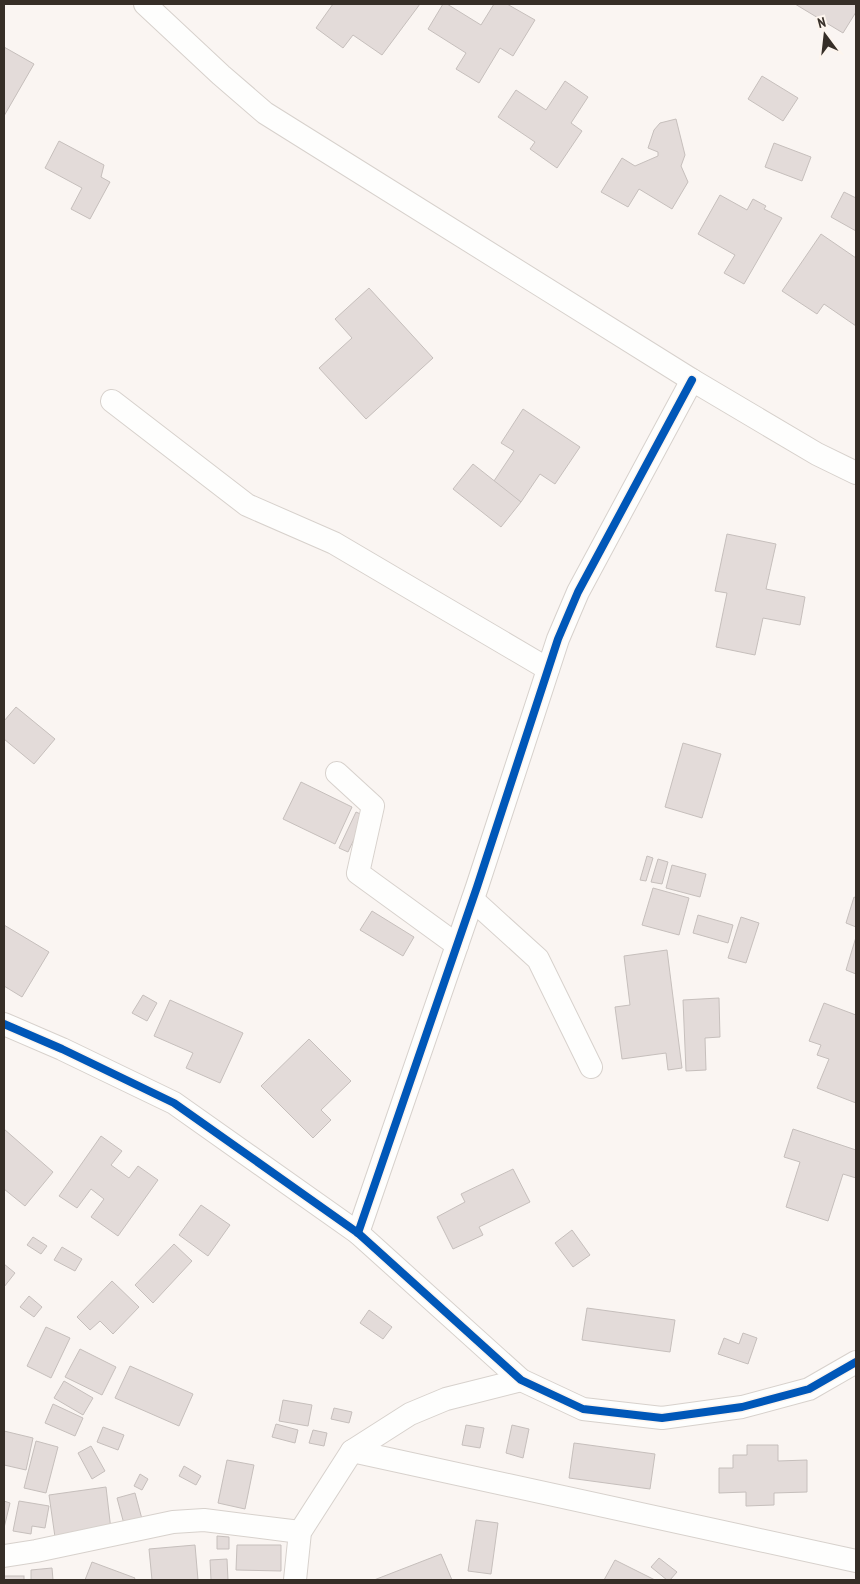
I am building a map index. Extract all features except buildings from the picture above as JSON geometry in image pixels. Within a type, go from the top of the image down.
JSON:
[{"type":"street","points":[[145,4],[264,113],[692,380],[817,454],[856,473]]},
{"type":"street","points":[[358,1233],[473,900],[558,639],[578,592],[692,380]]},
{"type":"street","points":[[112,401],[247,505],[334,543],[548,669]]},
{"type":"street","points":[[337,773],[373,806],[358,873],[457,945]]},
{"type":"street","points":[[473,900],[538,959],[591,1067]]},
{"type":"street","points":[[4,1024],[62,1049],[174,1103],[358,1233],[521,1380],[583,1409],[662,1418],[742,1407],[809,1389],[856,1362]]},
{"type":"street","points":[[295,1580],[300,1532],[352,1451],[410,1414],[446,1398],[521,1380]]},
{"type":"street","points":[[352,1451],[856,1561]]},
{"type":"street","points":[[4,1556],[173,1522],[204,1520],[300,1532]]},
{"type":"cycle path","points":[[358,1233],[477,887],[558,639],[578,592],[692,380]]},
{"type":"cycle path","points":[[4,1024],[62,1049],[174,1103],[358,1233],[521,1380],[583,1409],[662,1418],[742,1407],[809,1389],[856,1362]]}]
